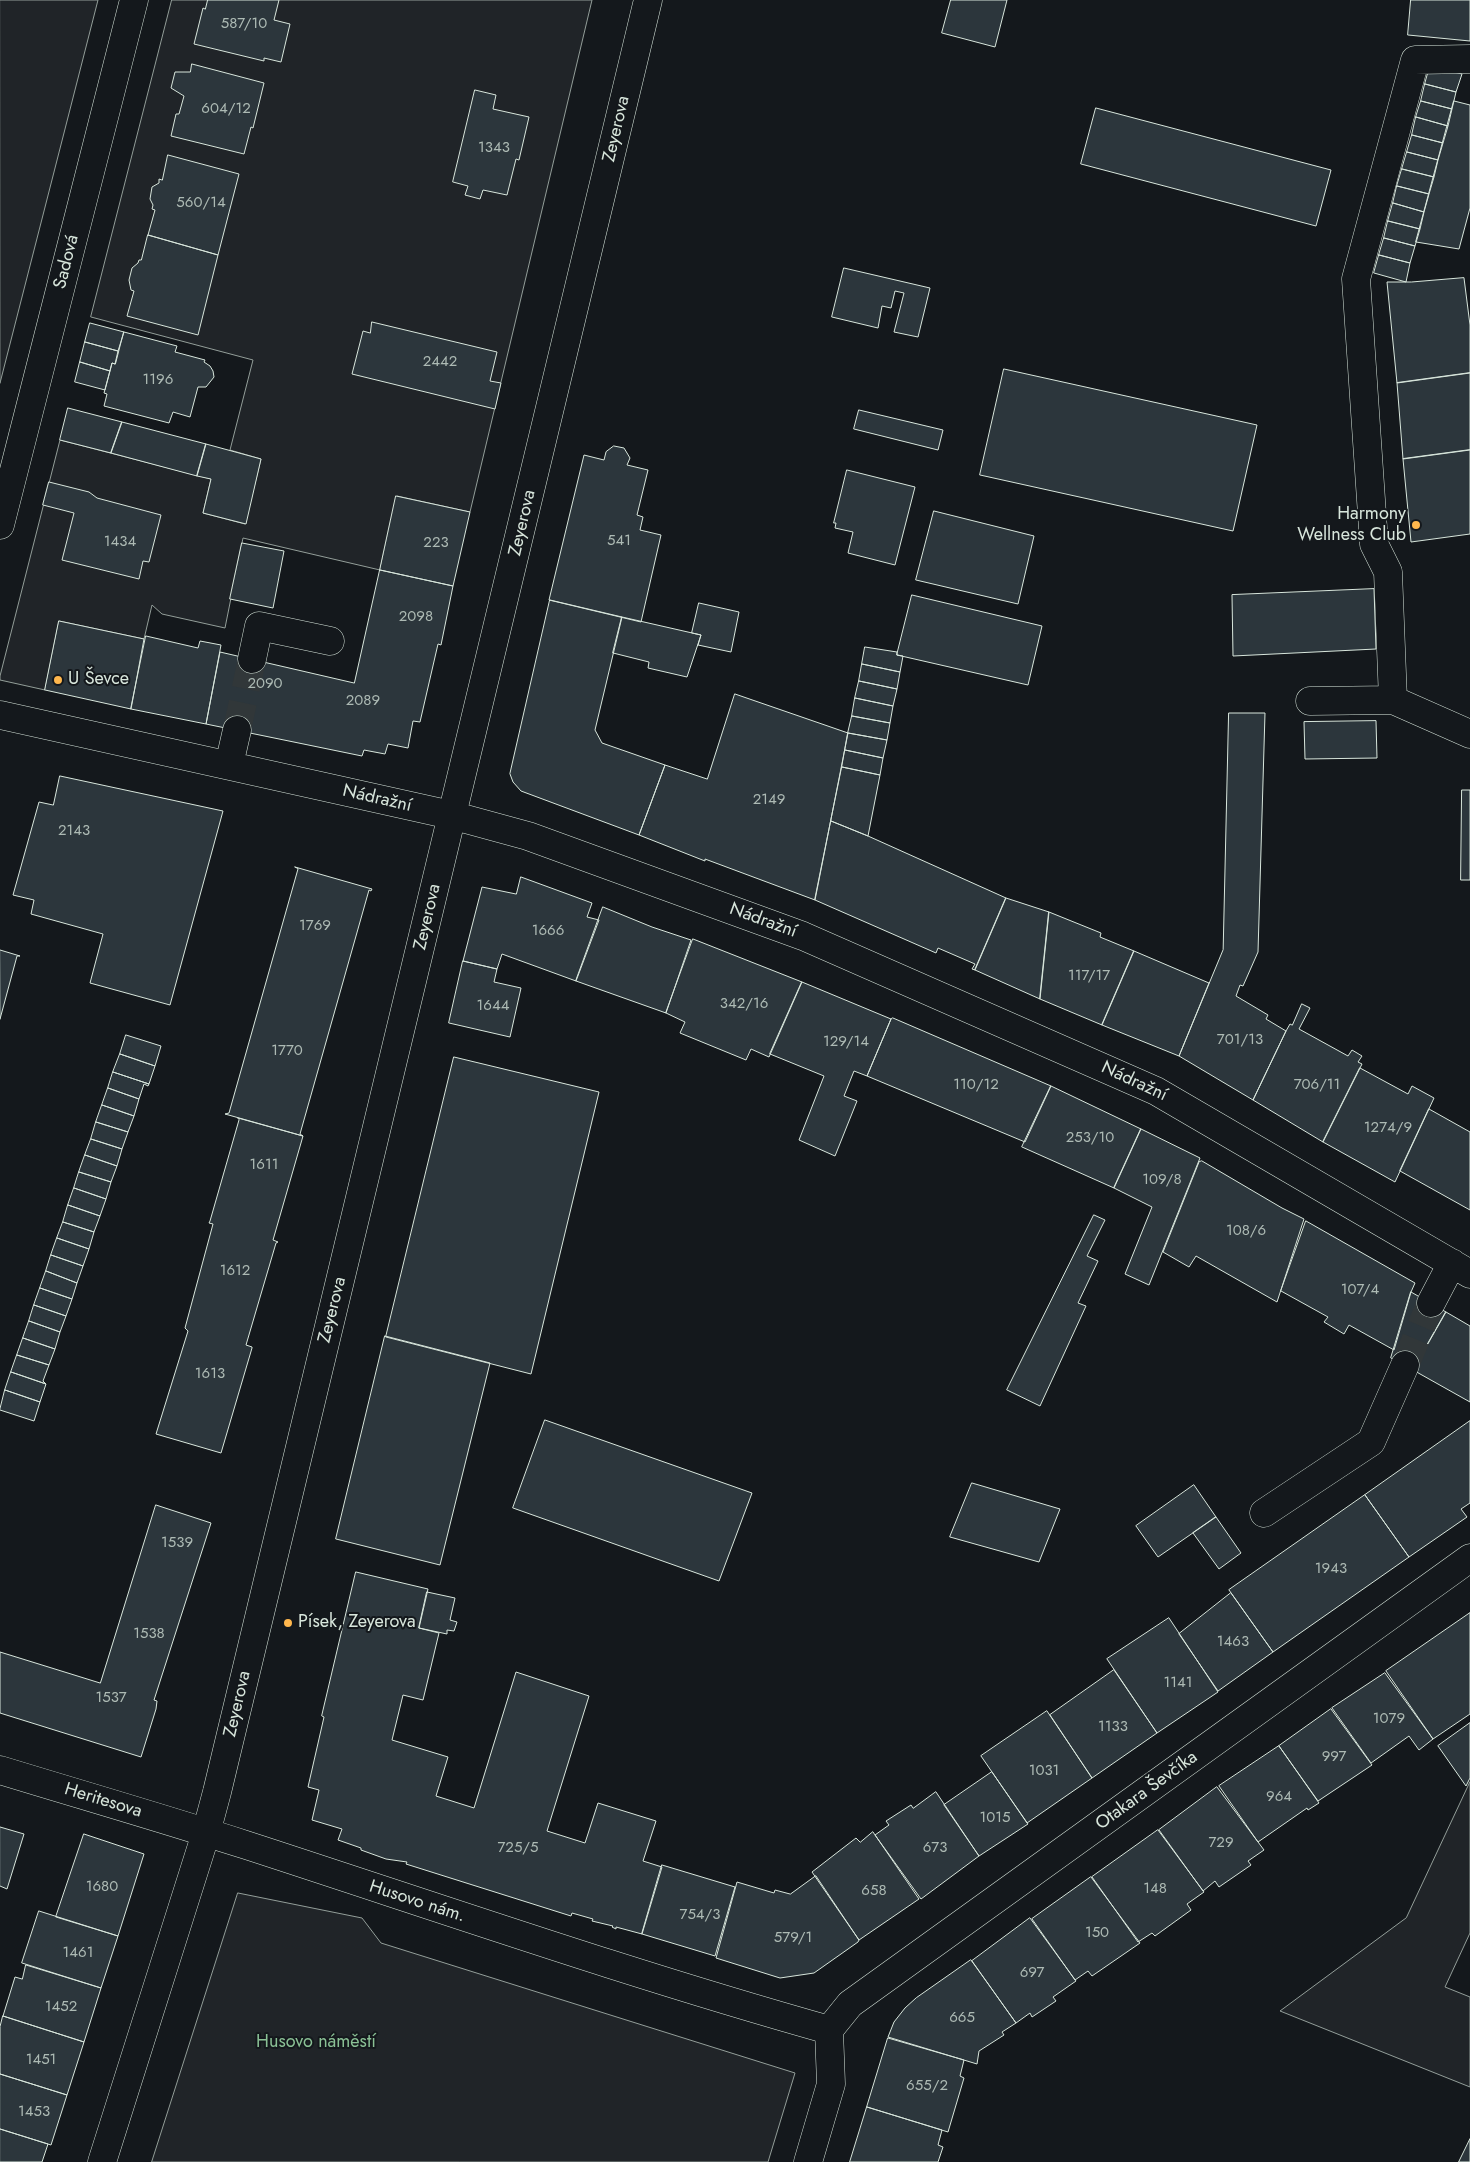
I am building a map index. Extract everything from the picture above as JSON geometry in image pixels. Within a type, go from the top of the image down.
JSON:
[{"type":"street","name":"Sadová","points":[[0,525],[134,0]]},
{"type":"street","name":"Zeyerova","points":[[206,1833],[648,0]]},
{"type":"street","points":[[1393,700],[1388,572],[1374,544],[1356,279],[1416,60],[1470,59]]},
{"type":"street","points":[[252,659],[259,626],[330,641]]},
{"type":"street","points":[[1310,701],[1393,700],[1470,734]]},
{"type":"street","name":"Nádražní","points":[[0,715],[451,815],[528,836],[803,936],[1156,1091],[1461,1268]]},
{"type":"street","points":[[229,766],[237,730]]},
{"type":"street","points":[[1431,1303],[1461,1268]]},
{"type":"street","points":[[1264,1513],[1370,1442],[1405,1365]]},
{"type":"street","name":"Otakara Ševčíka","points":[[829,2030],[850,2004],[1470,1558]]},
{"type":"street","name":"Heritesova","points":[[0,1770],[206,1833]]},
{"type":"street","points":[[102,2162],[206,1833]]},
{"type":"street","name":"Husovo nám.","points":[[206,1833],[745,2006],[829,2030]]},
{"type":"street","points":[[808,2162],[831,2084],[829,2030]]},
{"type":"green space","points":[[0,0],[98,0],[0,383]]},
{"type":"green space","points":[[172,0],[592,0],[470,512],[397,496],[380,570],[243,538],[225,628],[162,614],[152,605],[144,639],[59,621],[45,690],[0,680],[0,676],[60,440],[211,479],[203,513],[245,524],[261,459],[230,450],[253,360],[91,317]]},
{"type":"green space","points":[[1470,1782],[1470,1933],[1445,1987],[1470,1997],[1470,2087],[1280,2011],[1406,1918]]},
{"type":"green space","name":"Husovo náměstí","points":[[238,1893],[362,1918],[381,1943],[795,2073],[768,2162],[152,2162]]},
{"type":"building","points":[[208,0],[279,0],[274,20],[290,24],[281,62],[264,58],[264,61],[194,44],[203,8],[205,9]]},
{"type":"building","points":[[951,0],[1007,0],[995,47],[942,33]]},
{"type":"building","points":[[1411,0],[1470,0],[1470,41],[1408,35]]},
{"type":"building","points":[[192,64],[264,83],[253,128],[251,127],[244,154],[171,136],[176,114],[179,114],[184,96],[171,88],[175,72],[190,72]]},
{"type":"building","points":[[1430,66],[1462,74],[1456,92],[1425,84]]},
{"type":"building","points":[[1425,84],[1456,92],[1452,109],[1421,101]]},
{"type":"building","points":[[475,90],[496,95],[493,109],[529,117],[519,160],[516,159],[507,195],[483,190],[480,199],[465,195],[468,186],[453,182]]},
{"type":"building","points":[[1421,101],[1452,109],[1448,126],[1416,117]]},
{"type":"building","points":[[1454,101],[1470,105],[1470,208],[1459,249],[1416,242]]},
{"type":"building","points":[[1096,108],[1331,170],[1316,226],[1081,164]]},
{"type":"building","points":[[1416,117],[1448,126],[1443,143],[1412,135]]},
{"type":"building","points":[[1412,135],[1443,143],[1438,160],[1407,152]]},
{"type":"building","points":[[1407,152],[1438,160],[1434,177],[1402,169]]},
{"type":"building","points":[[168,155],[239,174],[218,255],[148,235],[155,210],[152,209],[153,205],[150,199],[152,187],[159,183],[159,179],[162,180]]},
{"type":"building","points":[[1402,169],[1434,177],[1429,194],[1397,186]]},
{"type":"building","points":[[1397,186],[1429,194],[1424,212],[1393,203]]},
{"type":"building","points":[[1393,203],[1424,212],[1420,229],[1388,221]]},
{"type":"building","points":[[1388,221],[1420,229],[1415,246],[1384,238]]},
{"type":"building","points":[[148,235],[218,255],[198,335],[127,316],[134,291],[131,290],[129,280],[132,268],[141,260]]},
{"type":"building","points":[[1384,238],[1415,246],[1410,263],[1379,255]]},
{"type":"building","points":[[1379,255],[1410,263],[1406,282],[1374,273]]},
{"type":"building","points":[[844,268],[930,288],[918,337],[894,332],[904,293],[895,291],[891,308],[882,306],[878,328],[832,317]]},
{"type":"building","points":[[1464,278],[1470,325],[1470,373],[1397,383],[1387,282]]},
{"type":"building","points":[[372,322],[497,352],[490,381],[501,383],[495,409],[352,374],[363,331],[370,333]]},
{"type":"building","points":[[90,323],[124,332],[118,351],[85,342]]},
{"type":"building","points":[[124,332],[177,346],[175,352],[205,360],[204,362],[210,366],[214,377],[206,387],[198,387],[190,417],[173,412],[169,423],[104,406],[107,394],[104,393],[112,363],[115,364]]},
{"type":"building","points":[[85,342],[118,351],[115,364],[112,363],[110,371],[80,362]]},
{"type":"building","points":[[80,362],[110,371],[105,390],[75,382]]},
{"type":"building","points":[[1004,369],[1257,425],[1233,531],[980,475]]},
{"type":"building","points":[[1470,373],[1470,450],[1403,459],[1397,383]]},
{"type":"building","points":[[68,408],[122,422],[111,453],[60,440]]},
{"type":"building","points":[[859,410],[943,430],[938,450],[854,429]]},
{"type":"building","points":[[122,422],[206,444],[197,476],[111,453]]},
{"type":"building","points":[[206,444],[261,459],[246,524],[203,513],[211,479],[197,476]]},
{"type":"building","points":[[614,446],[624,448],[630,458],[627,465],[648,470],[637,515],[643,517],[640,530],[661,535],[641,622],[549,600],[584,455],[604,460],[606,452]]},
{"type":"building","points":[[1470,450],[1470,534],[1411,542],[1403,459]]},
{"type":"building","points":[[847,470],[915,487],[895,565],[848,553],[853,532],[835,528],[836,523],[834,523]]},
{"type":"building","points":[[49,482],[89,492],[97,498],[161,515],[149,562],[143,561],[139,579],[62,560],[74,513],[43,505]]},
{"type":"building","points":[[396,496],[470,512],[453,586],[380,570]]},
{"type":"building","points":[[934,511],[1034,536],[1018,604],[916,580]]},
{"type":"building","points":[[242,543],[284,551],[273,608],[230,599]]},
{"type":"building","points":[[380,570],[453,586],[441,645],[438,644],[420,722],[413,721],[408,748],[388,744],[385,754],[364,750],[362,756],[206,724],[220,652],[354,683]]},
{"type":"building","points":[[1374,589],[1376,649],[1233,656],[1232,595]]},
{"type":"building","points":[[912,595],[1042,626],[1028,685],[897,655]]},
{"type":"building","points":[[550,600],[622,617],[595,730],[602,743],[665,765],[639,835],[521,791],[513,782],[510,774]]},
{"type":"building","points":[[699,603],[739,612],[731,652],[698,645],[701,635],[692,633]]},
{"type":"building","points":[[622,617],[701,635],[687,677],[648,668],[649,662],[613,653]]},
{"type":"building","points":[[59,621],[144,639],[131,709],[45,690]]},
{"type":"building","points":[[146,636],[198,648],[200,641],[221,645],[206,724],[131,709]]},
{"type":"building","points":[[865,647],[897,652],[897,655],[903,656],[900,672],[862,664]]},
{"type":"building","points":[[862,664],[900,672],[897,689],[859,681]]},
{"type":"building","points":[[859,681],[897,689],[893,706],[855,698]]},
{"type":"building","points":[[735,694],[848,733],[815,900],[705,859],[705,861],[639,835],[665,765],[707,779]]},
{"type":"building","points":[[855,698],[893,706],[890,723],[852,716]]},
{"type":"building","points":[[1229,713],[1265,713],[1258,952],[1243,986],[1240,985],[1236,996],[1268,1015],[1266,1019],[1286,1031],[1253,1100],[1179,1056],[1223,950]]},
{"type":"building","points":[[852,716],[890,723],[887,740],[848,733]]},
{"type":"building","points":[[1376,721],[1377,758],[1305,759],[1304,722]]},
{"type":"building","points":[[848,733],[887,740],[883,758],[845,750]]},
{"type":"building","points":[[845,750],[883,758],[880,775],[842,767]]},
{"type":"building","points":[[842,767],[880,775],[868,836],[831,821]]},
{"type":"building","points":[[60,776],[223,811],[170,1005],[90,983],[103,934],[31,914],[34,900],[13,895],[39,802],[53,805]]},
{"type":"building","points":[[1462,790],[1470,790],[1470,880],[1461,880]]},
{"type":"building","points":[[831,821],[1006,898],[975,970],[972,969],[975,964],[938,948],[936,953],[815,900]]},
{"type":"building","points":[[295,867],[372,889],[371,891],[369,890],[300,1134],[303,1136],[225,1114],[229,1113],[298,869]]},
{"type":"building","points":[[521,877],[592,903],[587,917],[599,920],[576,981],[502,954],[497,969],[463,961],[482,887],[516,894]]},
{"type":"building","points":[[1006,898],[1049,912],[1040,999],[975,970]]},
{"type":"building","points":[[603,907],[652,927],[691,940],[666,1013],[576,981]]},
{"type":"building","points":[[1049,912],[1101,933],[1100,937],[1134,951],[1102,1025],[1040,999]]},
{"type":"building","points":[[693,939],[802,982],[769,1057],[751,1049],[746,1060],[680,1033],[685,1022],[666,1013]]},
{"type":"building","points":[[0,950],[20,956],[17,956],[0,1019]]},
{"type":"building","points":[[1134,951],[1209,983],[1179,1056],[1102,1025]]},
{"type":"building","points":[[463,961],[497,969],[494,982],[521,988],[510,1037],[449,1023]]},
{"type":"building","points":[[802,982],[891,1019],[867,1076],[854,1071],[844,1096],[857,1101],[835,1156],[799,1140],[824,1076],[770,1054]]},
{"type":"building","points":[[1302,1004],[1310,1008],[1299,1029],[1348,1056],[1352,1050],[1362,1056],[1358,1062],[1362,1064],[1323,1142],[1253,1100],[1286,1031],[1290,1024],[1292,1025]]},
{"type":"building","points":[[893,1018],[1051,1086],[1025,1142],[867,1076]]},
{"type":"building","points":[[126,1035],[161,1046],[155,1066],[120,1054]]},
{"type":"building","points":[[120,1054],[155,1066],[149,1084],[113,1072]]},
{"type":"building","points":[[454,1057],[599,1092],[531,1374],[386,1337]]},
{"type":"building","points":[[1360,1068],[1408,1094],[1412,1086],[1434,1098],[1395,1182],[1323,1142]]},
{"type":"building","points":[[113,1072],[149,1084],[148,1086],[144,1084],[139,1099],[108,1088]]},
{"type":"building","points":[[1051,1086],[1141,1129],[1114,1188],[1022,1147]]},
{"type":"building","points":[[108,1088],[139,1099],[134,1116],[102,1105]]},
{"type":"building","points":[[102,1105],[134,1116],[128,1132],[96,1122]]},
{"type":"building","points":[[1429,1109],[1470,1132],[1470,1210],[1400,1171]]},
{"type":"building","points":[[238,1118],[303,1136],[273,1240],[278,1242],[276,1243],[246,1345],[252,1348],[221,1453],[156,1434],[188,1331],[185,1328],[213,1224],[209,1223]]},
{"type":"building","points":[[96,1122],[128,1132],[122,1149],[91,1139]]},
{"type":"building","points":[[1141,1129],[1200,1158],[1149,1285],[1125,1274],[1152,1207],[1114,1188]]},
{"type":"building","points":[[91,1139],[122,1149],[117,1166],[85,1155]]},
{"type":"building","points":[[85,1155],[117,1166],[111,1182],[79,1172]]},
{"type":"building","points":[[1202,1161],[1304,1219],[1277,1302],[1196,1256],[1189,1267],[1163,1252],[1199,1162]]},
{"type":"building","points":[[79,1172],[111,1182],[106,1199],[74,1188]]},
{"type":"building","points":[[74,1188],[106,1199],[100,1216],[68,1205]]},
{"type":"building","points":[[68,1205],[100,1216],[94,1232],[63,1222]]},
{"type":"building","points":[[1094,1215],[1105,1220],[1087,1256],[1098,1261],[1078,1303],[1086,1306],[1040,1406],[1007,1390]]},
{"type":"building","points":[[1306,1221],[1415,1283],[1394,1350],[1349,1325],[1344,1334],[1324,1322],[1328,1317],[1281,1291]]},
{"type":"building","points":[[63,1222],[94,1232],[89,1249],[57,1238]]},
{"type":"building","points":[[57,1238],[89,1249],[83,1266],[51,1255]]},
{"type":"building","points":[[51,1255],[83,1266],[77,1283],[46,1271]]},
{"type":"building","points":[[46,1271],[77,1283],[72,1299],[40,1288]]},
{"type":"building","points":[[40,1288],[72,1299],[66,1316],[34,1305]]},
{"type":"building","points":[[1411,1292],[1446,1312],[1413,1370],[1391,1358]]},
{"type":"building","points":[[34,1305],[66,1316],[60,1332],[29,1321]]},
{"type":"building","points":[[1446,1312],[1470,1326],[1470,1402],[1413,1370]]},
{"type":"building","points":[[29,1321],[60,1332],[55,1349],[23,1338]]},
{"type":"building","points":[[385,1336],[490,1363],[440,1565],[336,1539]]},
{"type":"building","points":[[23,1338],[55,1349],[49,1365],[17,1355]]},
{"type":"building","points":[[17,1355],[49,1365],[43,1381],[46,1384],[11,1372]]},
{"type":"building","points":[[11,1372],[46,1384],[40,1402],[5,1390]]},
{"type":"building","points":[[5,1390],[40,1402],[34,1421],[0,1410]]},
{"type":"building","points":[[545,1420],[752,1493],[719,1581],[513,1508]]},
{"type":"building","points":[[1470,1421],[1470,1503],[1461,1509],[1467,1517],[1409,1557],[1365,1495]]},
{"type":"building","points":[[972,1483],[1060,1509],[1039,1562],[950,1537]]},
{"type":"building","points":[[1194,1485],[1216,1517],[1158,1557],[1136,1526]]},
{"type":"building","points":[[1365,1495],[1409,1557],[1273,1652],[1229,1590]]},
{"type":"building","points":[[156,1505],[211,1523],[154,1700],[157,1701],[156,1709],[141,1757],[0,1713],[0,1652],[100,1683]]},
{"type":"building","points":[[1216,1517],[1241,1553],[1219,1569],[1193,1533]]},
{"type":"building","points":[[356,1572],[428,1589],[419,1628],[439,1633],[423,1700],[403,1695],[392,1740],[448,1757],[436,1796],[474,1808],[516,1672],[589,1696],[547,1831],[585,1843],[598,1803],[656,1821],[643,1861],[662,1867],[642,1934],[616,1927],[616,1929],[613,1926],[592,1921],[593,1919],[572,1913],[571,1916],[406,1864],[407,1862],[386,1859],[338,1840],[342,1829],[312,1820],[319,1790],[308,1787],[324,1717],[322,1716]]},
{"type":"building","points":[[427,1592],[455,1598],[450,1620],[457,1622],[454,1631],[447,1630],[447,1634],[419,1628]]},
{"type":"building","points":[[1231,1593],[1273,1652],[1218,1691],[1179,1634]]},
{"type":"building","points":[[1470,1613],[1470,1714],[1433,1739],[1386,1671]]},
{"type":"building","points":[[1169,1618],[1218,1692],[1157,1733],[1107,1659]]},
{"type":"building","points":[[1114,1670],[1157,1733],[1092,1778],[1050,1715]]},
{"type":"building","points":[[1385,1673],[1433,1739],[1419,1750],[1409,1736],[1371,1763],[1332,1708]]},
{"type":"building","points":[[1331,1709],[1372,1765],[1318,1801],[1279,1746]]},
{"type":"building","points":[[1047,1711],[1092,1778],[1027,1823],[981,1756]]},
{"type":"building","points":[[1470,1723],[1470,1778],[1466,1786],[1438,1746]]},
{"type":"building","points":[[1279,1746],[1319,1803],[1308,1810],[1307,1808],[1258,1842],[1219,1786]]},
{"type":"building","points":[[992,1772],[1028,1824],[979,1856],[944,1805]]},
{"type":"building","points":[[1217,1787],[1264,1850],[1248,1861],[1251,1865],[1219,1887],[1215,1881],[1203,1891],[1159,1830]]},
{"type":"building","points":[[936,1792],[979,1856],[921,1899],[875,1835],[889,1825],[886,1821],[911,1805],[913,1808]]},
{"type":"building","points":[[0,1827],[24,1834],[7,1889],[0,1886]]},
{"type":"building","points":[[1158,1830],[1204,1892],[1187,1904],[1191,1910],[1155,1936],[1152,1933],[1138,1942],[1092,1877]]},
{"type":"building","points":[[873,1832],[919,1899],[859,1940],[812,1872],[856,1838],[860,1842]]},
{"type":"building","points":[[84,1834],[144,1854],[118,1936],[56,1917]]},
{"type":"building","points":[[662,1865],[735,1887],[715,1956],[642,1934]]},
{"type":"building","points":[[816,1876],[859,1940],[858,1942],[814,1973],[780,1978],[716,1958],[737,1882],[774,1893],[775,1890],[790,1894]]},
{"type":"building","points":[[1091,1877],[1140,1943],[1092,1976],[1088,1971],[1075,1980],[1032,1919]]},
{"type":"building","points":[[39,1911],[118,1936],[101,1988],[22,1963]]},
{"type":"building","points":[[1030,1918],[1076,1981],[1053,1997],[1056,2001],[1032,2017],[1030,2013],[1016,2023],[972,1961]]},
{"type":"building","points":[[971,1960],[1016,2023],[1002,2032],[1004,2035],[979,2051],[977,2064],[888,2037],[894,2022],[905,2008],[916,1998]]},
{"type":"building","points":[[26,1965],[101,1988],[84,2042],[3,2016],[15,1977],[22,1979]]},
{"type":"building","points":[[3,2016],[84,2042],[67,2095],[0,2074],[0,2027]]},
{"type":"building","points":[[888,2038],[964,2060],[960,2076],[964,2078],[948,2132],[867,2107]]},
{"type":"building","points":[[0,2074],[67,2095],[51,2145],[0,2129]]},
{"type":"building","points":[[867,2107],[942,2130],[938,2145],[943,2147],[938,2162],[850,2162]]},
{"type":"building","points":[[0,2129],[48,2144],[42,2162],[0,2162]]},
{"type":"building","points":[[1470,2139],[1470,2162],[1459,2162]]},
{"type":"tunnel","points":[[237,730],[252,659]]},
{"type":"tunnel","points":[[1405,1365],[1431,1303]]},
{"type":"place","name":"Harmony Wellness Club","points":[[1416,525]]},
{"type":"place","name":"U Ševce","points":[[58,680]]},
{"type":"place","name":"Písek, Zeyerova","points":[[288,1623]]}]
